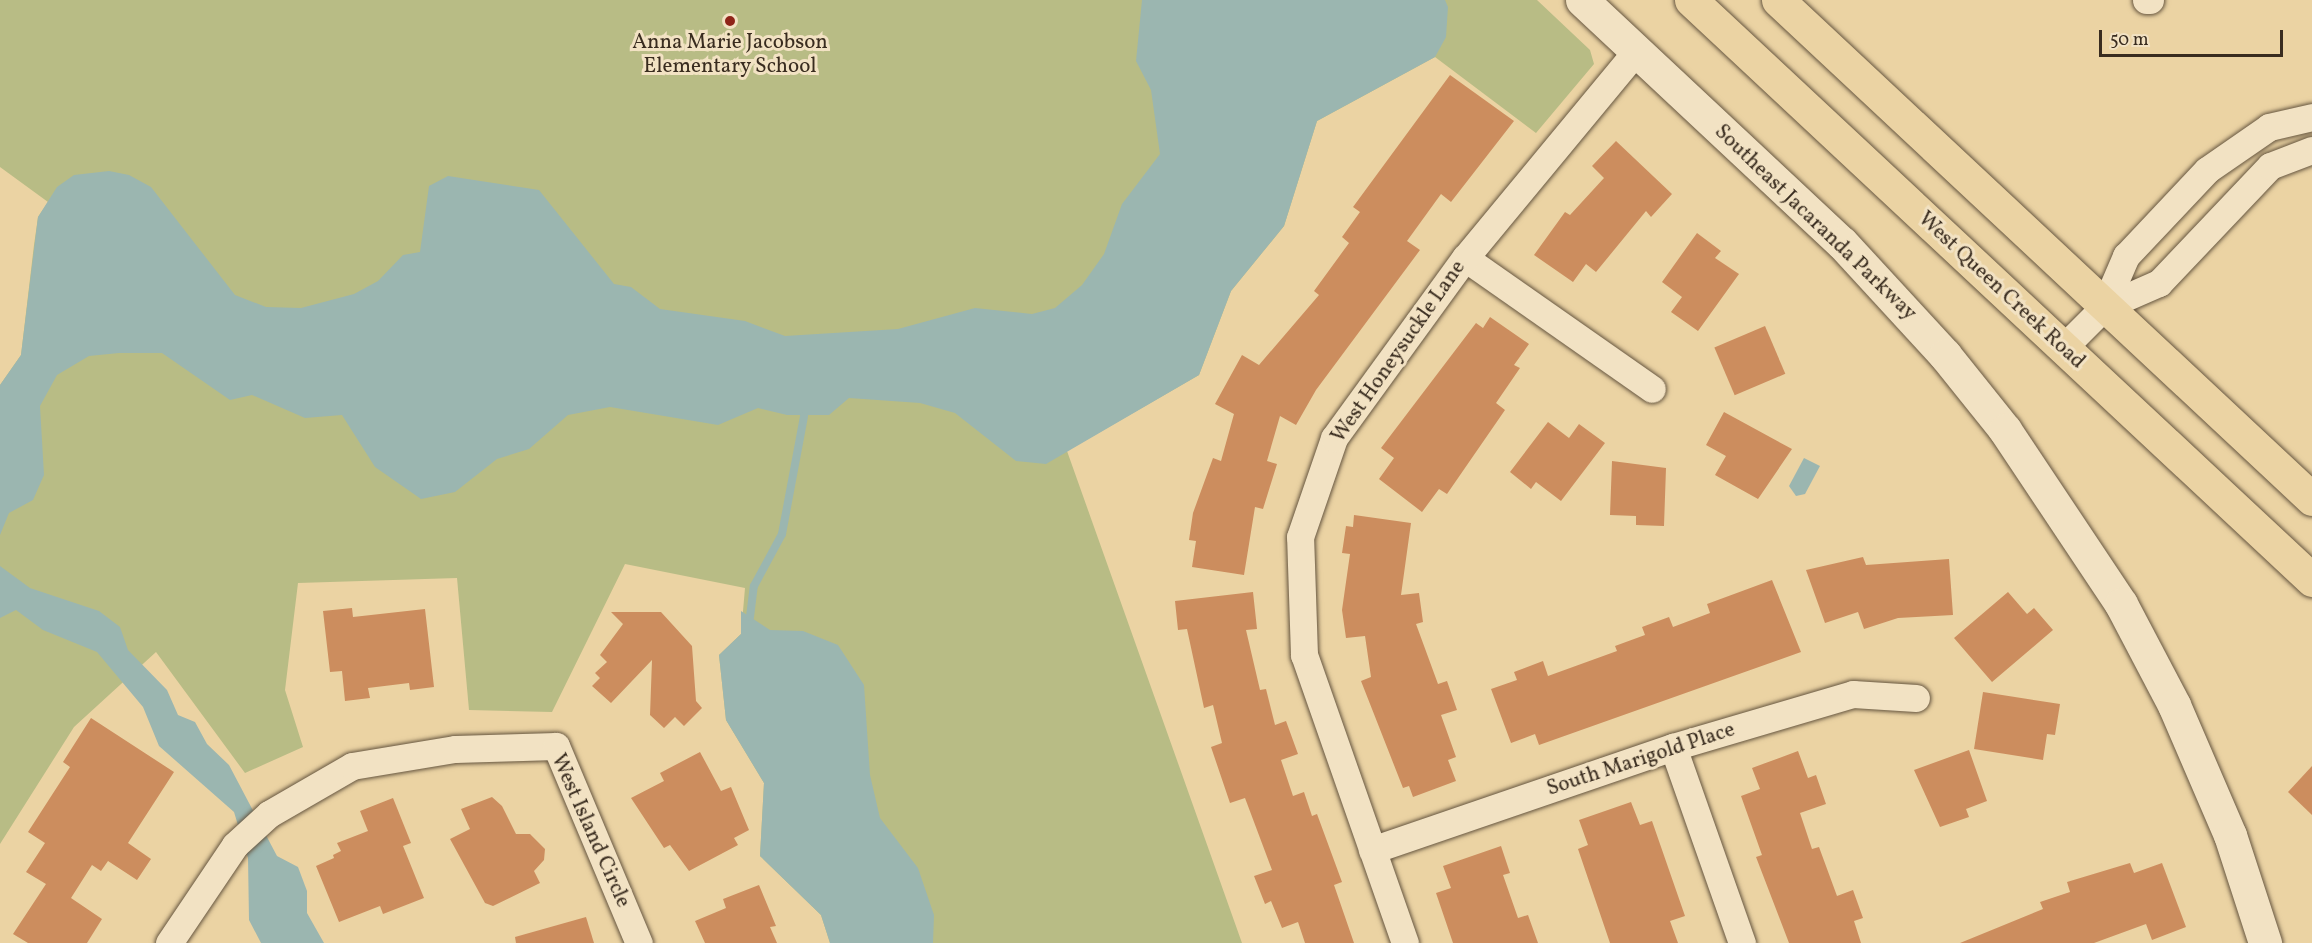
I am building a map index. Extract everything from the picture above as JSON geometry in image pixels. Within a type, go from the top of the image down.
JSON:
[{"type":"main road","name":"West Queen Creek Road","points":[[1692,0],[2312,580]]},
{"type":"main road","points":[[1778,0],[2312,499]]},
{"type":"street","name":"Southeast Jacaranda Parkway","points":[[1582,0],[1870,273],[1945,355],[2011,438],[2121,604],[2169,695],[2230,835],[2265,943]]},
{"type":"street","name":"West Honeysuckle Lane","points":[[1405,943],[1304,655],[1300,537],[1334,438],[1465,258],[1636,51]]},
{"type":"street","points":[[2063,348],[2104,307],[2126,256],[2207,170],[2269,127],[2312,117]]},
{"type":"street","points":[[2104,307],[2159,284],[2270,166],[2312,150]]},
{"type":"street","points":[[1465,258],[1653,389]]},
{"type":"street","name":"South Marigold Place","points":[[1372,850],[1673,747],[1853,694],[1916,698]]},
{"type":"street","name":"West Island Circle","points":[[169,943],[235,845],[269,814],[352,766],[455,749],[556,746],[639,943]]},
{"type":"street","points":[[1673,747],[1742,943]]},
{"type":"green space","points":[[0,0],[1537,0],[1590,50],[1594,64],[1536,133],[1435,57],[1317,121],[1284,226],[1231,291],[1199,375],[1067,451],[1242,943],[830,943],[821,915],[760,856],[764,783],[726,720],[719,655],[741,634],[745,588],[625,564],[552,712],[469,710],[457,578],[298,583],[285,690],[303,747],[245,773],[156,652],[74,727],[0,844],[0,385],[21,355],[38,217],[48,202],[0,167]]},
{"type":"water","points":[[1142,0],[1445,0],[1448,7],[1446,37],[1435,57],[1317,121],[1284,226],[1231,291],[1199,375],[1046,464],[1016,461],[955,413],[920,403],[849,398],[829,415],[787,415],[758,408],[718,425],[610,407],[568,415],[529,449],[497,459],[455,492],[421,499],[375,467],[342,415],[305,418],[252,395],[230,400],[162,353],[119,353],[89,356],[57,375],[40,406],[44,475],[33,500],[9,513],[0,535],[0,385],[21,355],[38,217],[57,187],[74,175],[109,171],[129,175],[151,187],[235,295],[266,307],[301,308],[354,294],[378,281],[403,255],[420,252],[429,186],[448,176],[539,190],[614,284],[631,287],[660,309],[745,321],[785,336],[898,329],[975,308],[1032,314],[1055,308],[1082,285],[1104,254],[1122,204],[1160,154],[1151,90],[1136,61]]},
{"type":"water","points":[[1804,458],[1820,466],[1805,494],[1796,496],[1789,486]]},
{"type":"water","points":[[0,566],[30,588],[99,611],[120,627],[128,650],[167,690],[178,715],[195,722],[207,744],[229,765],[277,856],[298,867],[307,891],[307,913],[324,943],[261,943],[249,920],[248,858],[234,812],[159,746],[143,707],[97,652],[43,630],[16,610],[0,618]]},
{"type":"water","points":[[741,611],[770,630],[803,631],[838,645],[864,685],[870,775],[880,818],[918,868],[934,915],[933,943],[830,943],[821,915],[760,856],[764,783],[726,720],[719,655],[741,634]]},
{"type":"building","points":[[1450,75],[1514,121],[1451,202],[1441,194],[1407,241],[1420,250],[1316,390],[1296,425],[1280,416],[1267,461],[1277,464],[1263,509],[1255,507],[1244,575],[1192,567],[1196,541],[1189,540],[1193,513],[1213,458],[1221,461],[1234,414],[1215,404],[1242,355],[1259,365],[1319,295],[1314,291],[1349,243],[1342,237],[1360,212],[1353,207]]},
{"type":"building","points":[[1616,141],[1672,194],[1651,217],[1646,211],[1596,272],[1586,264],[1573,282],[1534,255],[1565,212],[1570,215],[1604,178],[1592,166]]},
{"type":"building","points":[[1697,233],[1721,251],[1715,258],[1739,274],[1698,331],[1671,312],[1682,297],[1662,282]]},
{"type":"building","points":[[1490,317],[1529,344],[1514,365],[1520,368],[1496,403],[1505,410],[1447,494],[1439,489],[1422,512],[1379,479],[1394,458],[1381,448],[1476,323],[1483,328]]},
{"type":"building","points":[[1765,326],[1785,374],[1735,395],[1714,347]]},
{"type":"building","points":[[1724,412],[1792,449],[1758,499],[1715,475],[1726,456],[1706,445]]},
{"type":"building","points":[[1548,422],[1569,438],[1579,424],[1605,443],[1561,501],[1536,482],[1531,489],[1510,472]]},
{"type":"building","points":[[1612,461],[1666,468],[1664,526],[1636,525],[1636,516],[1610,515]]},
{"type":"building","points":[[1354,515],[1411,523],[1401,595],[1419,593],[1423,622],[1416,624],[1438,684],[1447,681],[1457,710],[1441,715],[1456,757],[1448,760],[1456,781],[1413,797],[1409,786],[1403,788],[1361,681],[1371,677],[1365,636],[1346,638],[1342,610],[1350,554],[1342,553],[1346,526],[1353,527]]},
{"type":"building","points":[[1863,557],[1866,565],[1949,559],[1953,615],[1898,618],[1864,629],[1858,612],[1825,623],[1806,570]]},
{"type":"building","points":[[1772,580],[1801,652],[1539,745],[1535,734],[1511,743],[1491,689],[1517,680],[1514,672],[1543,661],[1548,676],[1617,651],[1615,646],[1645,635],[1642,627],[1669,617],[1673,627],[1710,613],[1707,604]]},
{"type":"building","points":[[1253,592],[1257,629],[1246,630],[1260,690],[1266,689],[1275,725],[1286,721],[1298,754],[1281,760],[1293,796],[1304,792],[1312,816],[1317,814],[1342,882],[1334,885],[1354,943],[1305,943],[1298,922],[1282,928],[1271,901],[1265,904],[1254,876],[1272,870],[1245,798],[1230,803],[1211,747],[1222,743],[1213,705],[1204,708],[1187,629],[1178,630],[1175,601]]},
{"type":"building","points":[[2008,592],[2027,614],[2034,608],[2053,630],[1992,682],[1954,638]]},
{"type":"building","points":[[352,608],[353,617],[425,609],[434,687],[410,690],[409,683],[368,688],[370,698],[345,701],[342,671],[330,672],[323,611]]},
{"type":"building","points":[[611,612],[661,612],[692,646],[696,701],[702,708],[684,726],[675,717],[664,728],[650,715],[652,660],[611,703],[592,686],[600,678],[595,673],[607,662],[600,655],[623,624]]},
{"type":"building","points":[[1983,692],[2060,704],[2055,735],[2047,734],[2043,760],[1974,749]]},
{"type":"building","points":[[91,718],[174,772],[128,843],[151,859],[137,880],[108,861],[101,871],[92,865],[71,898],[102,919],[87,943],[28,943],[13,934],[46,884],[26,872],[45,843],[28,832],[70,767],[63,762]]},
{"type":"building","points":[[1969,750],[1987,801],[1966,809],[1969,817],[1940,827],[1914,770]]},
{"type":"building","points":[[1798,751],[1808,778],[1816,775],[1826,804],[1800,813],[1812,849],[1819,847],[1837,896],[1853,890],[1863,918],[1854,921],[1861,943],[1789,943],[1756,857],[1762,855],[1741,796],[1760,789],[1752,768]]},
{"type":"building","points":[[700,752],[721,791],[731,787],[749,830],[734,838],[738,845],[689,871],[670,845],[664,848],[631,798],[664,781],[660,773]]},
{"type":"building","points":[[2312,766],[2312,815],[2288,792]]},
{"type":"building","points":[[492,797],[502,806],[516,834],[530,834],[545,849],[544,860],[534,871],[540,883],[493,906],[485,903],[450,839],[470,829],[461,809]]},
{"type":"building","points":[[393,798],[411,843],[403,846],[424,898],[383,914],[380,906],[339,922],[316,866],[334,858],[333,855],[341,851],[337,843],[368,831],[360,811]]},
{"type":"building","points":[[1631,802],[1640,825],[1652,821],[1685,916],[1670,921],[1678,943],[1610,943],[1578,849],[1588,845],[1579,820]]},
{"type":"building","points":[[1501,846],[1510,873],[1503,875],[1518,918],[1528,915],[1538,943],[1453,943],[1436,893],[1451,888],[1443,866]]},
{"type":"building","points":[[2130,863],[2134,873],[2162,863],[2186,927],[2152,940],[2146,924],[2094,943],[1960,943],[2043,909],[2040,902],[2070,892],[2067,882]]},
{"type":"building","points":[[759,885],[776,926],[770,927],[777,943],[705,943],[695,921],[726,908],[723,899]]},
{"type":"building","points":[[586,917],[594,943],[516,943],[515,937]]},
{"type":"waterway","points":[[750,617],[754,586],[782,534],[804,416]]},
{"type":"place","name":"Anna Marie Jacobson Elementary School","points":[[730,21]]}]
